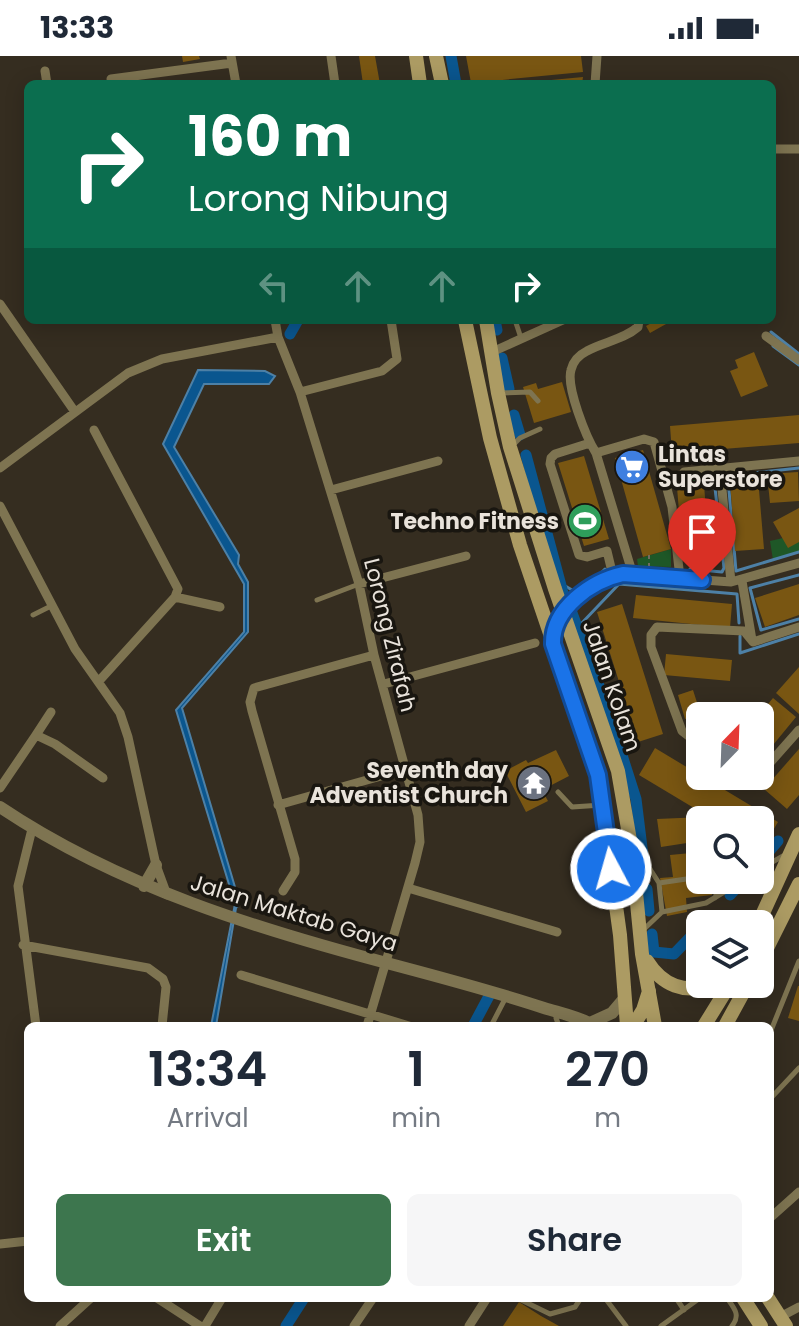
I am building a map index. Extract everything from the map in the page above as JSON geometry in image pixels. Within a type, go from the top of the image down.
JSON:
[{"type":"main road","points":[[416,56],[419,80]]},
{"type":"main road","points":[[436,56],[441,80]]},
{"type":"main road","name":"Jalan Kolam","points":[[466,324],[490,438],[520,545],[598,775],[620,935],[623,1000],[629,1022]]},
{"type":"main road","name":"Jalan Kolam","points":[[487,324],[510,447],[618,771],[632,852],[642,954],[654,1022]]},
{"type":"main road","points":[[476,377],[492,352]]},
{"type":"main road","points":[[553,644],[554,628],[563,609]]},
{"type":"main road","points":[[764,910],[799,834]]},
{"type":"main road","points":[[774,934],[799,884]]},
{"type":"main road","points":[[642,954],[654,972],[673,986],[686,988]]},
{"type":"main road","points":[[633,1022],[643,1010],[650,987]]},
{"type":"main road","points":[[706,1022],[721,998]]},
{"type":"main road","points":[[728,1022],[741,998]]},
{"type":"main road","points":[[746,1302],[761,1326]]},
{"type":"main road","points":[[771,1302],[783,1321]]},
{"type":"street","points":[[331,56],[334,80]]},
{"type":"street","points":[[595,80],[597,56]]},
{"type":"street","points":[[111,79],[232,59],[235,80]]},
{"type":"street","points":[[45,71],[46,80]]},
{"type":"street","points":[[776,149],[799,149]]},
{"type":"street","points":[[0,304],[75,412]]},
{"type":"street","name":"Lorong Zirafah","points":[[276,324],[359,584],[374,655],[418,815],[420,842],[368,1022]]},
{"type":"street","points":[[300,392],[387,368],[397,359],[392,324]]},
{"type":"street","points":[[492,352],[554,324]]},
{"type":"street","points":[[633,575],[596,453],[569,380],[571,369],[583,353],[627,335],[638,324]]},
{"type":"street","points":[[766,336],[799,360]]},
{"type":"street","points":[[0,468],[128,373],[162,359],[278,337]]},
{"type":"street","points":[[94,430],[178,589],[175,597],[99,681]]},
{"type":"street","points":[[596,453],[644,439],[654,442],[672,507],[680,578]]},
{"type":"street","points":[[590,443],[555,454],[550,464],[579,555],[584,558],[625,547]]},
{"type":"street","points":[[331,490],[438,461]]},
{"type":"street","points":[[684,472],[799,461]]},
{"type":"street","points":[[720,469],[736,581],[749,638]]},
{"type":"street","points":[[0,506],[4,522],[75,649],[120,713],[156,865],[167,895]]},
{"type":"street","points":[[607,551],[613,576]]},
{"type":"street","points":[[359,584],[466,556]]},
{"type":"street","points":[[563,609],[595,585],[613,576],[736,581],[799,563]]},
{"type":"street","points":[[175,597],[220,607]]},
{"type":"street","points":[[686,734],[682,731],[651,647],[651,635],[657,627],[749,638],[799,627]]},
{"type":"street","points":[[384,684],[535,643]]},
{"type":"street","points":[[283,891],[295,872],[295,859],[252,711],[250,702],[254,688],[374,655]]},
{"type":"street","points":[[0,788],[51,712]]},
{"type":"street","points":[[774,758],[799,730]]},
{"type":"street","points":[[36,735],[55,744],[103,778]]},
{"type":"street","points":[[278,805],[406,769]]},
{"type":"street","name":"Jalan Maktab Gaya","points":[[0,807],[32,829],[167,895],[384,963],[507,995],[561,1020]]},
{"type":"street","points":[[32,829],[18,886],[23,945],[35,1022]]},
{"type":"street","points":[[144,886],[156,865]]},
{"type":"street","points":[[408,888],[557,932]]},
{"type":"street","points":[[23,945],[148,968],[163,979],[166,987],[162,1022]]},
{"type":"street","points":[[241,975],[395,1022]]},
{"type":"street","name":"Jalan Maktab Gaya","points":[[596,1022],[612,1013],[623,1000]]},
{"type":"street","points":[[774,1214],[799,1192]]},
{"type":"street","points":[[0,1244],[24,1241]]},
{"type":"street","points":[[60,1326],[87,1302]]},
{"type":"street","points":[[163,1302],[202,1326],[219,1302]]},
{"type":"street","points":[[354,1326],[370,1302]]},
{"type":"street","points":[[469,1326],[484,1302]]},
{"type":"street","points":[[783,1321],[799,1307]]},
{"type":"lane","points":[[516,324],[521,338]]},
{"type":"lane","points":[[498,393],[530,392],[538,401]]},
{"type":"lane","points":[[510,447],[520,438],[540,429]]},
{"type":"lane","points":[[317,600],[359,584]]},
{"type":"lane","points":[[33,615],[52,606]]},
{"type":"lane","points":[[558,792],[572,807],[603,805]]},
{"type":"lane","points":[[632,852],[650,869],[659,883],[662,912]]},
{"type":"lane","points":[[774,861],[788,853]]},
{"type":"lane","points":[[659,883],[686,879]]},
{"type":"lane","points":[[715,899],[716,894]]},
{"type":"lane","points":[[640,933],[662,912],[715,899],[722,894]]},
{"type":"lane","points":[[774,1023],[799,961]]},
{"type":"lane","points":[[493,1022],[507,995]]},
{"type":"lane","points":[[774,1095],[799,1068]]},
{"type":"lane","points":[[525,1302],[550,1314],[575,1307],[578,1302]]},
{"type":"lane","points":[[608,1302],[626,1326]]},
{"type":"lane","points":[[679,1302],[684,1310]]},
{"type":"lane","points":[[661,1326],[695,1302]]},
{"type":"lane","points":[[730,1302],[737,1319],[732,1326]]},
{"type":"path","points":[[649,555],[649,568]]},
{"type":"green space","points":[[712,472],[712,482],[674,486],[674,476]]},
{"type":"green space","points":[[783,538],[799,542],[799,552],[773,560],[770,541]]},
{"type":"green space","points":[[671,549],[671,567],[638,566],[637,559]]},
{"type":"water","points":[[198,370],[265,371],[275,376],[269,384],[204,384],[174,447],[239,555],[238,564],[248,582],[248,632],[182,708],[240,904],[236,908],[217,1022],[212,1022],[235,904],[176,710],[244,632],[244,584],[163,444]]},
{"type":"building","points":[[182,56],[199,56],[200,59],[183,62]]},
{"type":"building","points":[[359,56],[375,56],[379,80],[362,80]]},
{"type":"building","points":[[466,56],[581,56],[583,72],[470,80]]},
{"type":"building","points":[[583,77],[583,80],[551,80]]},
{"type":"building","points":[[650,324],[666,324],[650,333],[646,326]]},
{"type":"building","points":[[754,352],[768,386],[741,397],[730,371],[738,368],[735,360]]},
{"type":"building","points":[[562,382],[571,412],[534,423],[523,387],[536,383],[538,389]]},
{"type":"building","points":[[799,415],[799,443],[672,453],[670,426]]},
{"type":"building","points":[[643,450],[671,549],[643,557],[615,458]]},
{"type":"building","points":[[584,456],[609,539],[584,546],[558,463]]},
{"type":"building","points":[[798,472],[799,501],[770,503],[767,474]]},
{"type":"building","points":[[758,478],[764,549],[735,551],[730,480]]},
{"type":"building","points":[[704,485],[710,559],[683,561],[677,487]]},
{"type":"building","points":[[799,508],[799,542],[788,548],[773,522]]},
{"type":"building","points":[[799,584],[799,615],[765,627],[755,598]]},
{"type":"building","points":[[636,595],[732,604],[730,628],[633,618]]},
{"type":"building","points":[[622,604],[663,734],[638,742],[597,612]]},
{"type":"building","points":[[666,654],[732,660],[730,681],[664,675]]},
{"type":"building","points":[[799,667],[799,714],[776,693]]},
{"type":"building","points":[[693,690],[697,702],[686,702],[686,719],[685,719],[678,695]]},
{"type":"building","points":[[773,698],[796,717],[774,744],[774,702],[770,702]]},
{"type":"building","points":[[655,748],[686,767],[686,790],[725,790],[751,806],[691,806],[639,775]]},
{"type":"building","points":[[799,749],[799,795],[787,809],[765,790],[774,790],[774,778]]},
{"type":"building","name":"Seventh day Adventist Church","points":[[556,750],[569,776],[542,790],[548,801],[526,812],[505,771]]},
{"type":"building","points":[[686,818],[686,843],[661,847],[657,819]]},
{"type":"building","points":[[686,853],[686,894],[712,895],[686,898],[686,912],[667,916],[660,878],[673,877],[670,855]]},
{"type":"building","points":[[799,986],[799,1021],[788,1018]]},
{"type":"building","points":[[519,1302],[541,1316],[559,1326],[503,1326]]},
{"type":"waterway","points":[[451,56],[455,80]]},
{"type":"waterway","points":[[290,334],[296,324]]},
{"type":"waterway","points":[[496,324],[497,330]]},
{"type":"waterway","points":[[771,332],[799,354]]},
{"type":"waterway","points":[[773,346],[799,365]]},
{"type":"waterway","points":[[502,358],[509,389]]},
{"type":"waterway","points":[[514,415],[520,435]]},
{"type":"waterway","points":[[526,455],[563,593]]},
{"type":"waterway","points":[[799,468],[733,475],[728,479],[736,571],[799,552]]},
{"type":"waterway","points":[[690,569],[722,572],[724,568],[714,479]]},
{"type":"waterway","points":[[591,583],[605,569]]},
{"type":"waterway","points":[[799,575],[750,588],[761,630],[799,619]]},
{"type":"waterway","points":[[560,583],[579,594]]},
{"type":"waterway","points":[[579,626],[619,584],[737,594],[739,623]]},
{"type":"waterway","points":[[572,613],[636,799],[643,856]]},
{"type":"waterway","points":[[740,636],[740,653],[799,634]]},
{"type":"waterway","points":[[774,846],[778,841]]},
{"type":"waterway","points":[[647,889],[649,911]]},
{"type":"waterway","points":[[652,934],[654,952],[674,954],[686,942]]},
{"type":"waterway","points":[[475,1022],[489,996]]},
{"type":"waterway","points":[[286,1326],[301,1302]]},
{"type":"place","name":"Lintas Superstore","points":[[632,467]]},
{"type":"place","name":"Techno Fitness","points":[[585,521]]},
{"type":"place","name":"Seventh day Adventist Church","points":[[534,783]]},
{"type":"route","points":[[611,869],[598,775],[552,634],[563,609],[595,585],[613,576],[623,574],[702,580]]}]
